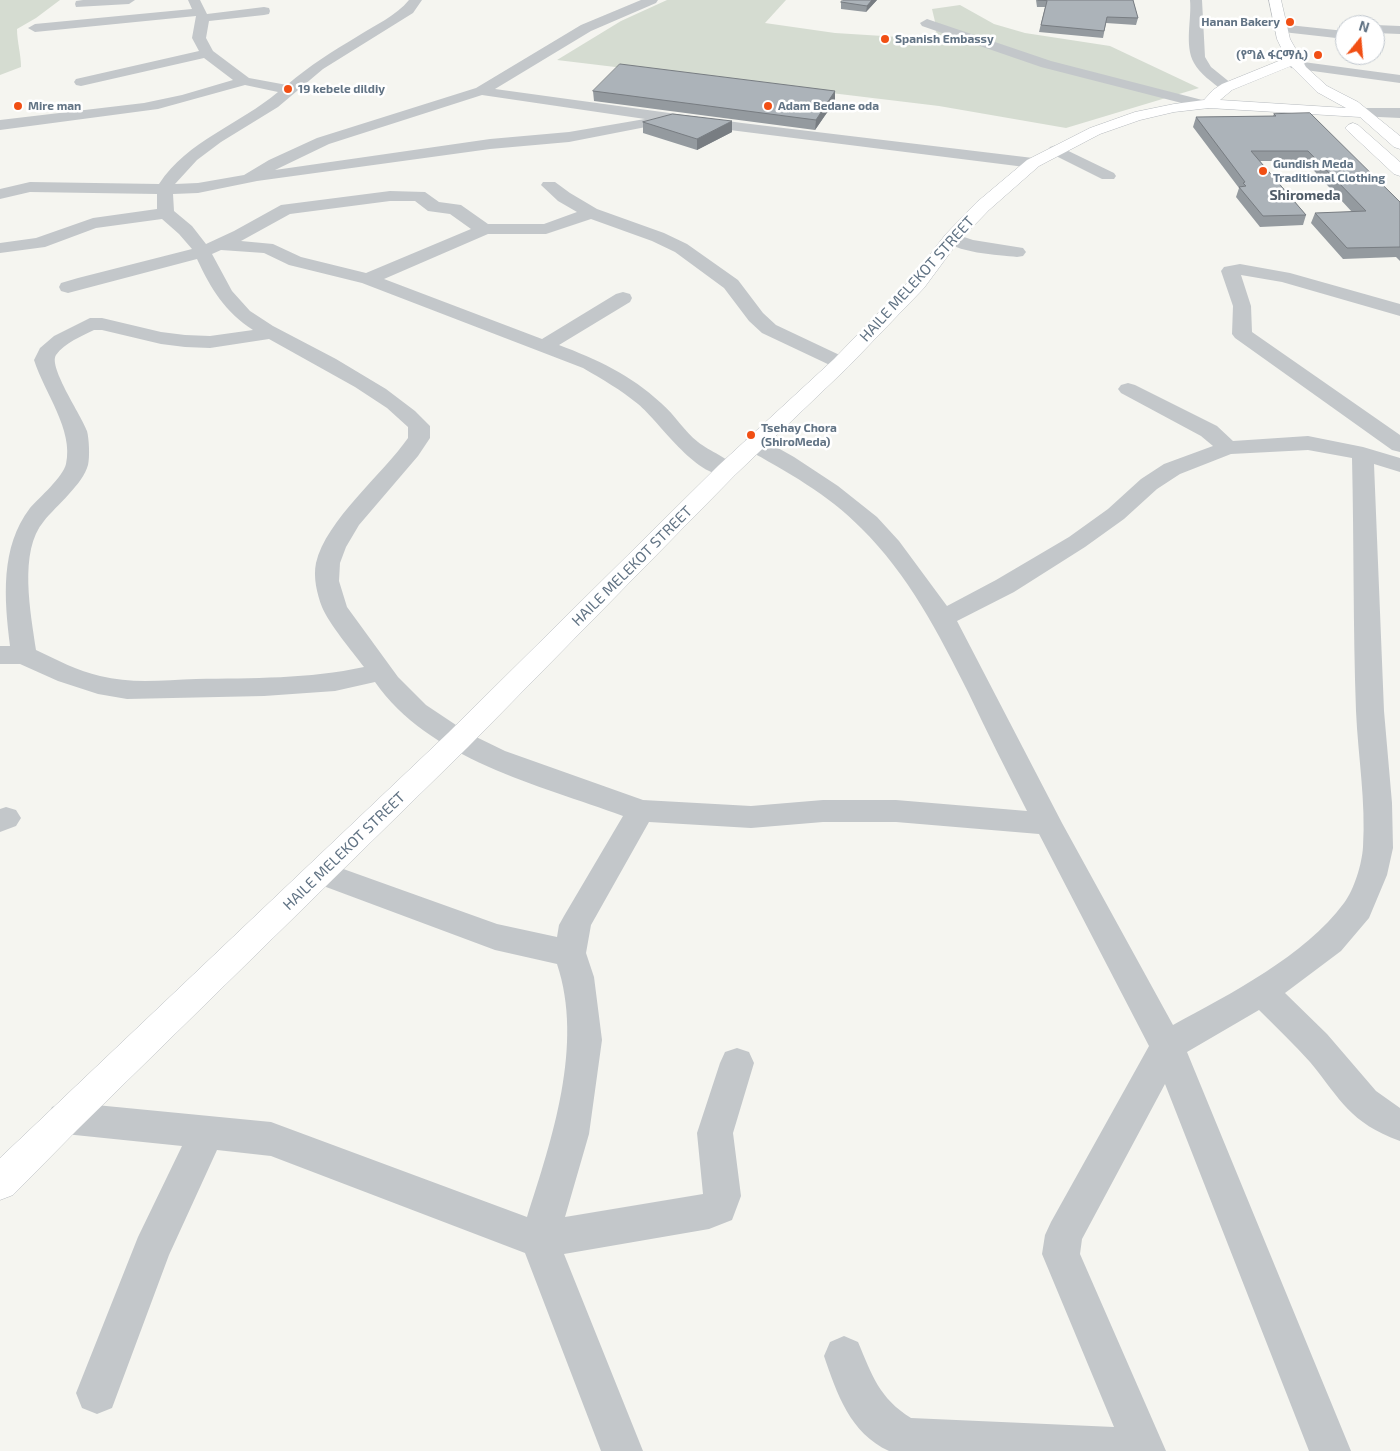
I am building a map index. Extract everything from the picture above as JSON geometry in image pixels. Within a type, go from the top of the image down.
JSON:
[{"type":"main road","points":[[1276,3],[1279,28],[1294,63],[1323,90],[1346,101],[1400,144]]},
{"type":"main road","points":[[1207,104],[1227,87],[1294,63]]},
{"type":"main road","points":[[1323,90],[1327,101],[1336,112],[1400,171]]},
{"type":"main road","name":"HAILE MELEKOT STREET","points":[[0,1183],[65,1118],[322,873],[458,740],[727,470],[841,363],[917,284],[952,238],[983,206],[1033,163],[1094,132],[1135,117],[1174,108],[1207,104],[1362,113]]},
{"type":"street","points":[[81,4],[129,0]]},
{"type":"street","points":[[165,213],[165,187],[174,175],[202,149],[273,104],[318,66],[408,10],[416,0]]},
{"type":"street","points":[[249,179],[275,162],[323,141],[481,91],[586,28],[652,0]]},
{"type":"street","points":[[1196,0],[1198,12],[1197,54],[1202,64],[1227,87]]},
{"type":"street","points":[[35,28],[198,9],[232,2]]},
{"type":"street","points":[[198,9],[199,38],[207,53],[244,81],[291,90]]},
{"type":"street","points":[[198,9],[264,11]]},
{"type":"street","points":[[927,23],[1046,64],[1207,104]]},
{"type":"street","points":[[1279,28],[1335,34]]},
{"type":"street","points":[[1385,29],[1400,30]]},
{"type":"street","points":[[81,82],[140,64],[207,53]]},
{"type":"street","points":[[1294,63],[1400,78]]},
{"type":"street","points":[[0,125],[56,116],[140,108],[244,81]]},
{"type":"street","points":[[481,91],[671,118],[1033,163]]},
{"type":"street","points":[[1362,113],[1400,113]]},
{"type":"street","points":[[0,194],[30,187],[198,188],[490,144],[570,137],[671,118]]},
{"type":"street","points":[[1056,150],[1108,176]]},
{"type":"street","points":[[549,185],[564,197],[591,213],[658,237],[681,248],[732,284],[756,317],[769,329],[841,363]]},
{"type":"street","points":[[68,287],[107,274],[144,268],[209,248],[240,235],[273,214],[287,208],[390,196],[419,196],[434,207],[455,209],[485,229]]},
{"type":"street","points":[[0,248],[38,243],[93,223],[165,213],[209,248],[222,293],[239,310],[273,333],[328,362],[409,415],[419,426],[419,438],[349,522],[334,546],[328,563],[327,581],[335,608],[381,672],[416,712],[458,740],[495,758],[641,810],[751,817],[823,811],[896,811],[1048,824]]},
{"type":"street","points":[[368,279],[485,229],[546,229],[591,213]]},
{"type":"street","points":[[952,238],[969,245],[1017,252]]},
{"type":"street","points":[[209,248],[267,248],[295,261],[368,279],[590,364],[607,373],[637,394],[660,414],[675,433],[704,458],[727,470]]},
{"type":"street","points":[[1400,310],[1279,276],[1236,268],[1230,271],[1242,306],[1242,334],[1400,445]]},
{"type":"street","points":[[542,347],[623,298]]},
{"type":"street","points":[[273,333],[210,342],[185,341],[161,338],[102,324],[90,324],[61,340],[47,352],[44,360],[49,376],[76,431],[77,464],[72,476],[32,521],[20,544],[12,655],[98,685],[127,690],[264,687],[335,682],[381,672]]},
{"type":"street","points":[[1128,389],[1209,432],[1228,448]]},
{"type":"street","points":[[944,618],[1005,586],[1077,542],[1116,514],[1149,484],[1172,469],[1228,448],[1308,443],[1363,454],[1400,465]]},
{"type":"street","points":[[754,444],[786,462],[830,491],[869,522],[890,546],[944,618],[1048,824],[1167,1046],[1330,1451]]},
{"type":"street","points":[[844,1356],[856,1389],[873,1416],[892,1433],[910,1439],[1145,1450],[1061,1254],[1064,1235],[1167,1046],[1262,992],[1330,942],[1358,909],[1372,875],[1378,848],[1377,803],[1370,711],[1363,454]]},
{"type":"street","points":[[622,1451],[539,1240],[571,1134],[585,1040],[578,977],[570,953],[575,925],[601,876],[641,810]]},
{"type":"street","points":[[322,873],[496,937],[570,953]]},
{"type":"street","points":[[1262,992],[1322,1052],[1359,1100],[1372,1112],[1400,1125]]},
{"type":"street","points":[[65,1118],[271,1139],[539,1240],[709,1211],[718,1207],[722,1196],[716,1133],[737,1063]]},
{"type":"street","points":[[97,1393],[152,1250],[207,1132]]},
{"type":"shaded area","points":[[0,0],[60,0],[36,18],[17,29],[21,67],[0,75]]},
{"type":"shaded area","points":[[667,0],[786,0],[765,23],[835,33],[931,39],[937,30],[932,9],[960,5],[994,24],[1025,33],[1110,46],[1199,88],[1066,128],[939,106],[557,60],[621,21]]},
{"type":"building","points":[[843,0],[872,0],[867,6],[841,2]]},
{"type":"building","points":[[1038,0],[1133,0],[1138,18],[1107,17],[1104,31],[1041,25],[1047,1]]},
{"type":"building","points":[[620,64],[835,91],[816,120],[593,91]]},
{"type":"building","points":[[1310,113],[1400,202],[1400,247],[1347,248],[1315,213],[1366,211],[1308,151],[1251,151],[1306,215],[1263,216],[1239,187],[1246,186],[1243,183],[1245,182],[1196,117],[1276,116],[1274,114]]},
{"type":"building","points":[[673,114],[732,121],[697,139],[643,122]]},
{"type":"place","name":"Hanan Bakery","points":[[1290,22]]},
{"type":"place","name":"Spanish Embassy","points":[[885,39]]},
{"type":"place","name":"(የግል ፋርማሲ)","points":[[1318,55]]},
{"type":"place","name":"19 kebele dildiy","points":[[288,89]]},
{"type":"place","name":"Mire man","points":[[18,106]]},
{"type":"place","name":"Adam Bedane oda","points":[[768,106]]},
{"type":"place","name":"Gundish Meda Traditional Clothing","points":[[1263,171]]},
{"type":"place","name":"Tsehay Chora (ShiroMeda)","points":[[751,435]]},
{"type":"district","name":"Shiromeda","points":[[1305,195]]}]
